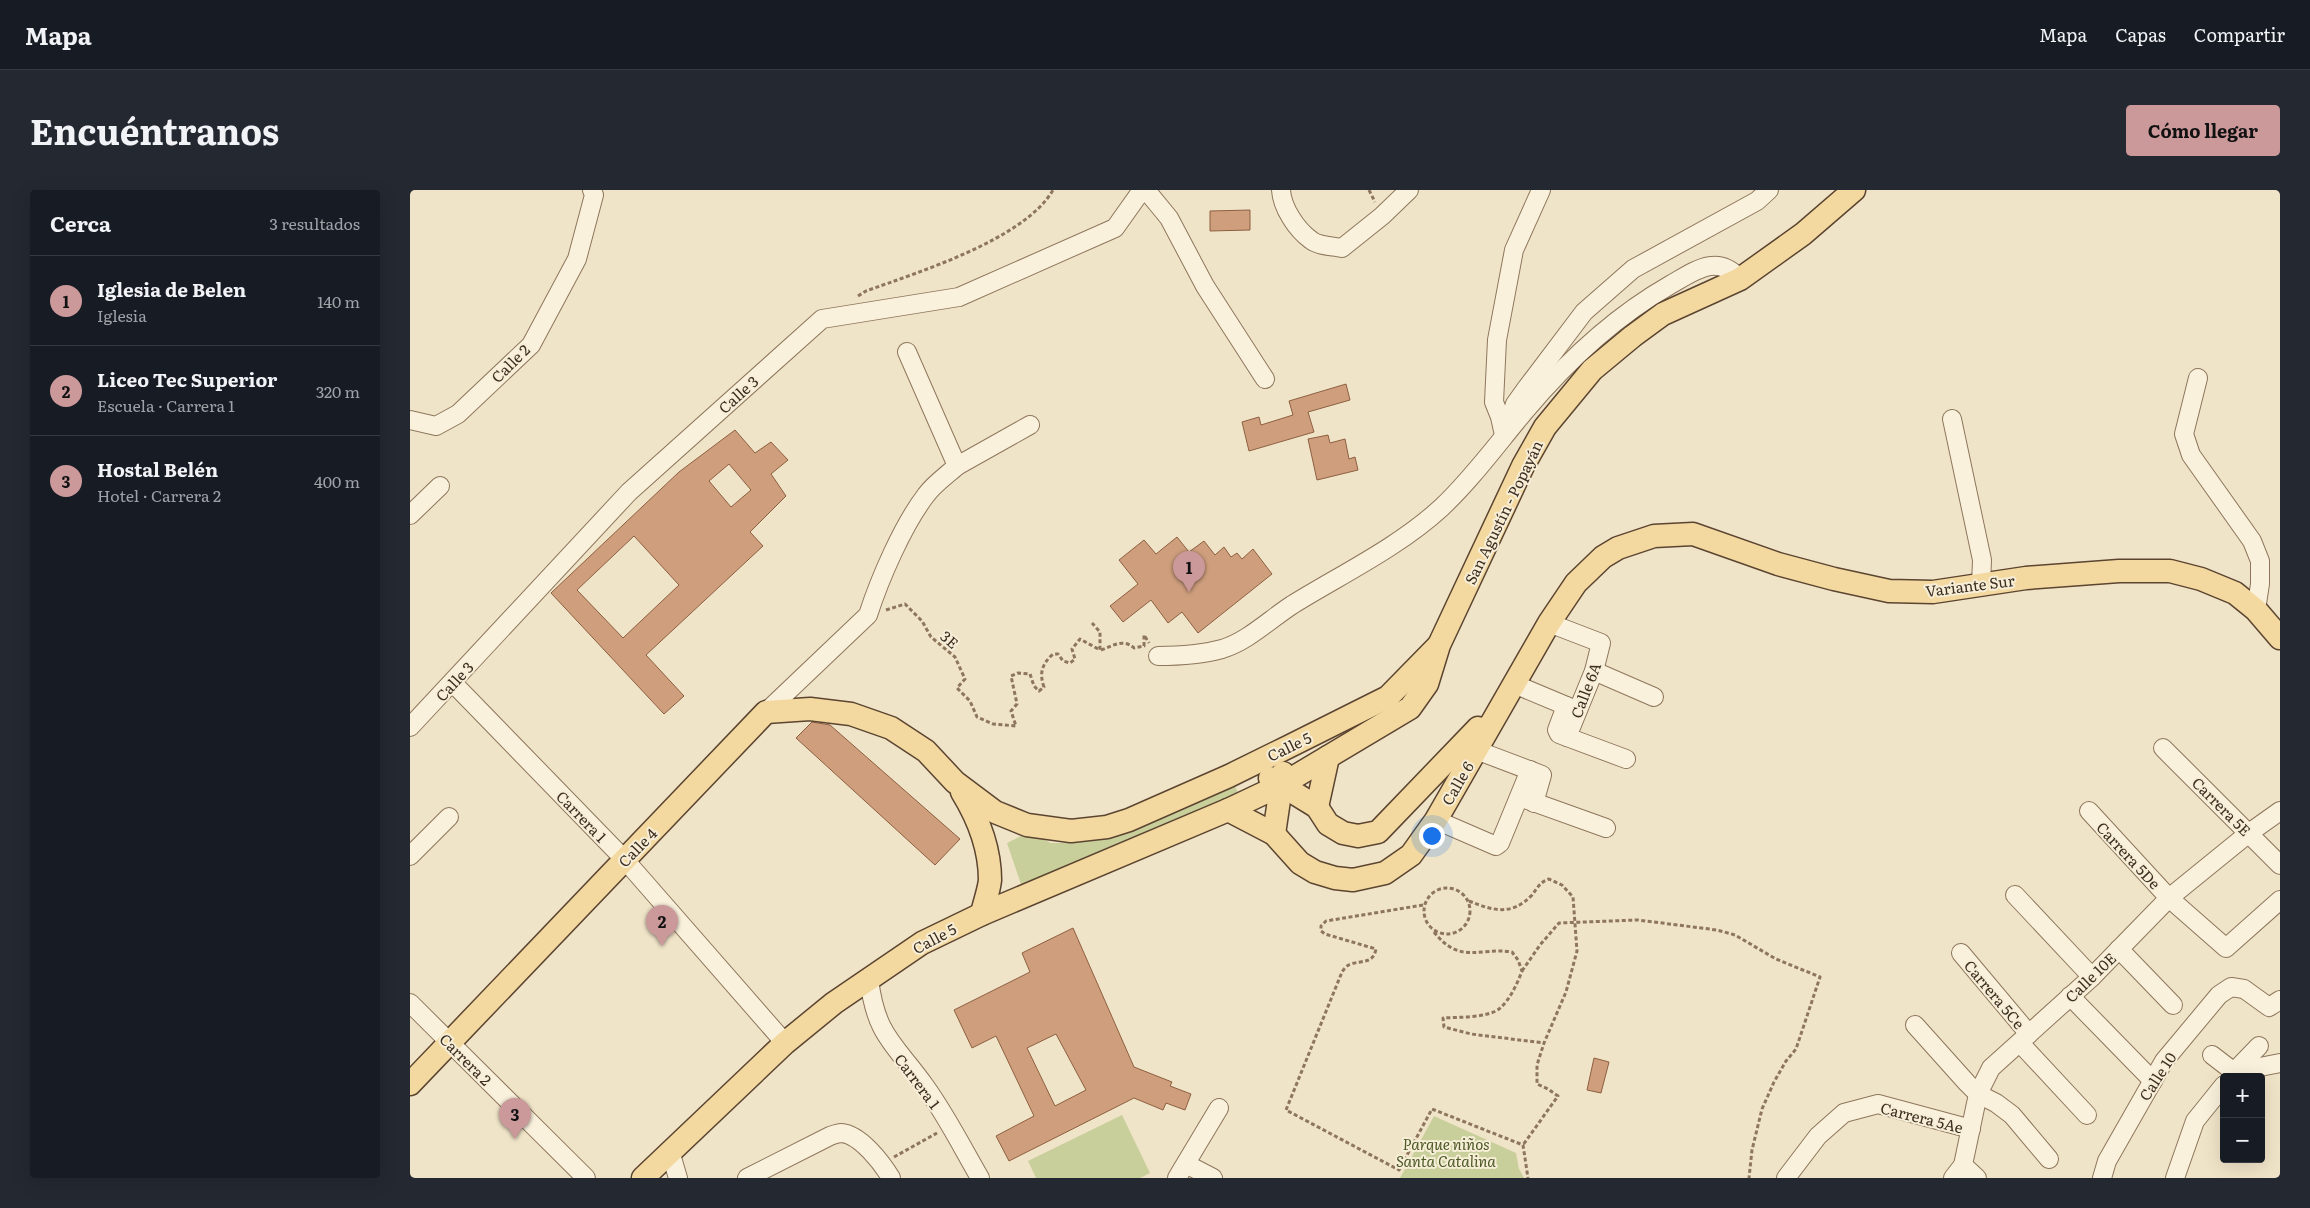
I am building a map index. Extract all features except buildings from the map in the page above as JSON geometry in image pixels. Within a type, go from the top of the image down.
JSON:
[{"type":"main road","name":"San Agustín - Popayán","points":[[1281,785],[1410,708],[1427,684],[1440,645],[1523,466],[1545,427],[1592,370],[1663,314],[1740,279],[1803,234],[1854,190]]},
{"type":"main road","name":"Variante Sur","points":[[1618,548],[1654,536],[1693,534],[1778,564],[1834,579],[1889,590],[1933,592],[2026,578],[2110,571],[2170,571],[2201,579],[2235,594],[2256,610],[2280,638]]},
{"type":"main road","name":"Calle 6","points":[[1228,810],[1274,834],[1300,863],[1315,872],[1335,878],[1353,880],[1385,873],[1411,855],[1436,820],[1549,623],[1576,583],[1588,569],[1618,548]]},
{"type":"main road","name":"Calle 5","points":[[955,782],[995,812],[1027,825],[1070,831],[1107,827],[1129,820],[1229,776],[1388,697],[1440,645]]},
{"type":"main road","name":"Calle 6","points":[[1248,765],[1317,806],[1328,824],[1344,833],[1358,836],[1378,832],[1510,692]]},
{"type":"main road","points":[[766,712],[810,709],[851,714],[891,728],[926,751],[955,782],[974,812],[986,845],[990,881],[982,914]]},
{"type":"main road","name":"Calle 4","points":[[410,1084],[766,712]]},
{"type":"main road","points":[[1274,834],[1288,747]]},
{"type":"main road","points":[[1317,806],[1328,758]]},
{"type":"main road","name":"Calle 5","points":[[643,1178],[785,1043],[834,1004],[922,943],[982,914],[1228,810],[1281,785]]},
{"type":"street","name":"Calle 2","points":[[410,420],[436,426],[458,414],[531,345],[576,259],[594,195],[592,190]]},
{"type":"street","name":"Calle 3","points":[[410,727],[629,492],[822,319],[959,297],[1115,228],[1142,190]]},
{"type":"street","points":[[1146,190],[1168,218],[1205,286],[1265,379]]},
{"type":"street","points":[[1280,190],[1281,198],[1295,223],[1312,241],[1342,248],[1382,216],[1409,190]]},
{"type":"street","points":[[1504,437],[1500,417],[1494,402],[1497,340],[1514,250],[1541,190]]},
{"type":"street","points":[[1504,437],[1515,404],[1584,312],[1633,269],[1757,201],[1769,190]]},
{"type":"street","points":[[1158,656],[1189,656],[1223,648],[1247,637],[1291,606],[1411,532],[1441,508],[1504,437],[1526,409],[1572,361],[1603,331],[1647,298],[1694,271],[1713,264],[1726,267],[1740,279]]},
{"type":"street","points":[[907,352],[957,466]]},
{"type":"street","points":[[2198,378],[2184,434],[2191,455],[2252,541],[2260,561],[2260,584],[2256,610]]},
{"type":"street","points":[[1952,419],[1982,560],[1981,584]]},
{"type":"street","points":[[868,615],[875,593],[905,531],[927,494],[957,466],[1030,425]]},
{"type":"street","points":[[410,515],[440,486]]},
{"type":"street","name":"Calle 4","points":[[766,712],[868,615]]},
{"type":"street","name":"Calle 6A","points":[[1549,623],[1600,643],[1594,670],[1571,708],[1562,735],[1626,759]]},
{"type":"street","points":[[1594,670],[1654,697]]},
{"type":"street","name":"Carrera 1","points":[[453,682],[625,860],[785,1043]]},
{"type":"street","points":[[1510,692],[1571,708]]},
{"type":"street","name":"Carrera 5E","points":[[2163,748],[2250,832],[2280,865]]},
{"type":"street","points":[[1436,820],[1496,846],[1500,843],[1527,800],[1536,773],[1476,750]]},
{"type":"street","points":[[1527,800],[1606,828]]},
{"type":"street","name":"Carrera 5De","points":[[2089,811],[2169,898],[2226,948],[2280,900]]},
{"type":"street","name":"Calle 10E","points":[[1958,1172],[1971,1129],[1978,1094],[1992,1068],[2092,977],[2169,898],[2250,832],[2280,811]]},
{"type":"street","points":[[410,856],[449,817]]},
{"type":"street","points":[[2015,895],[2092,977]]},
{"type":"street","points":[[2119,949],[2173,1005]]},
{"type":"street","name":"Carrera 5Ce","points":[[1961,953],[2024,1038]]},
{"type":"street","name":"Carrera 1","points":[[869,979],[872,1002],[886,1038],[924,1085],[950,1125],[980,1178]]},
{"type":"street","name":"Calle 10","points":[[2102,1178],[2107,1161],[2164,1061],[2219,995],[2231,987],[2244,989],[2269,1007],[2280,1000]]},
{"type":"street","points":[[2070,996],[2153,1081]]},
{"type":"street","name":"Carrera 2","points":[[410,1004],[586,1178]]},
{"type":"street","points":[[1915,1025],[1978,1094],[1996,1103],[2012,1115],[2049,1158]]},
{"type":"street","points":[[2024,1038],[2087,1115]]},
{"type":"street","points":[[2234,1073],[2259,1046]]},
{"type":"street","points":[[2212,1055],[2225,1073]]},
{"type":"street","points":[[2247,1073],[2280,1064]]},
{"type":"street","points":[[2175,1178],[2195,1121],[2220,1089]]},
{"type":"street","name":"Carrera 5Ae","points":[[1789,1178],[1818,1136],[1844,1113],[1878,1104],[1971,1129]]},
{"type":"street","points":[[1212,1178],[1182,1171],[1220,1108]]},
{"type":"street","points":[[747,1178],[830,1136],[841,1133],[856,1138],[886,1171]]},
{"type":"street","points":[[670,1151],[678,1178]]},
{"type":"street","points":[[1958,1172],[1977,1178]]},
{"type":"path","points":[[852,300],[866,290],[952,260],[1020,225],[1053,190]]},
{"type":"path","name":"3E","points":[[868,615],[905,604],[922,620],[930,637],[954,657],[965,679],[957,688],[970,701],[977,717],[993,724],[1016,726],[1012,710],[1017,704],[1011,676],[1018,673],[1030,674],[1034,686],[1039,691],[1044,688],[1041,675],[1043,666],[1053,654],[1058,654],[1063,661],[1070,663],[1075,659],[1072,649],[1080,639],[1100,650]]},
{"type":"path","points":[[1092,624],[1100,632],[1100,650],[1121,642],[1128,642],[1134,648],[1144,646],[1144,635],[1158,656]]},
{"type":"path","points":[[1522,971],[1518,960],[1512,952],[1465,952],[1453,949],[1442,942],[1425,921],[1424,905],[1431,893],[1445,887],[1461,891],[1469,901],[1486,908],[1506,910],[1523,904],[1541,882],[1549,879],[1562,885],[1573,897],[1577,951],[1566,992],[1544,1043],[1537,1065],[1537,1084],[1548,1088],[1558,1096],[1523,1145],[1528,1178]]},
{"type":"path","points":[[1434,932],[1443,935],[1459,932],[1470,918],[1469,901]]},
{"type":"path","points":[[1424,905],[1326,921],[1321,926],[1321,931],[1326,934],[1376,948],[1375,956],[1369,961],[1349,964],[1342,972],[1286,1110],[1399,1170],[1432,1108],[1523,1145]]},
{"type":"path","points":[[1544,1043],[1471,1034],[1444,1027],[1443,1018],[1471,1017],[1498,1010],[1515,988],[1522,971],[1540,945],[1559,923],[1638,920],[1717,930],[1735,936],[1776,959],[1820,977],[1796,1049],[1786,1061],[1774,1082],[1762,1109],[1755,1136],[1749,1178]]},
{"type":"path","points":[[886,1171],[950,1125]]},
{"type":"green space","points":[[1234,784],[1241,799],[1023,890],[1007,843],[1029,832],[1051,843],[1076,843]]},
{"type":"green space","points":[[1122,1115],[1150,1173],[1140,1178],[1036,1178],[1028,1161]]},
{"type":"green space","name":"Parque niños Santa Catalina","points":[[1434,1116],[1516,1153],[1519,1169],[1524,1178],[1400,1178]]},
{"type":"place","name":"Iglesia de Belen","points":[[1189,592]]},
{"type":"place","name":"Liceo Tec Superior","points":[[662,946]]},
{"type":"place","name":"Hostal Belén","points":[[515,1139]]}]
